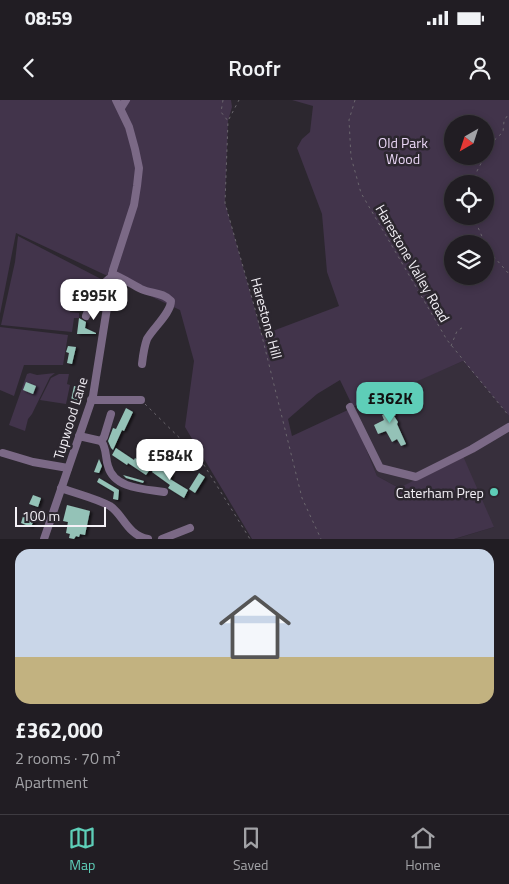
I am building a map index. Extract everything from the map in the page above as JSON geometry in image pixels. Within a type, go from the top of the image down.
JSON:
[{"type":"street","name":"Tupwood Lane","points":[[44,539],[92,400],[102,348],[112,275],[134,205],[139,168],[130,127],[116,100]]},
{"type":"street","points":[[121,108],[126,100]]},
{"type":"street","points":[[86,316],[92,300],[112,275],[126,279],[142,290],[165,296],[171,301],[169,310],[154,328],[144,346],[142,364]]},
{"type":"street","points":[[92,400],[141,400]]},
{"type":"street","points":[[350,407],[380,468],[416,477],[472,449],[509,427]]},
{"type":"street","points":[[101,440],[104,437],[111,414]]},
{"type":"street","points":[[79,436],[101,440],[104,445],[110,474],[116,480],[128,486],[164,492]]},
{"type":"street","points":[[3,453],[33,462],[68,468]]},
{"type":"street","points":[[61,488],[109,506],[132,530],[143,538],[148,539]]},
{"type":"street","points":[[167,538],[190,528]]},
{"type":"path","name":"Harestone Hill","points":[[223,100],[221,112],[228,121],[225,203],[257,316],[302,498],[321,539]]},
{"type":"path","points":[[228,121],[239,100]]},
{"type":"path","name":"Harestone Valley Road","points":[[355,100],[349,120],[351,156],[360,193],[451,347],[509,416]]},
{"type":"path","points":[[494,140],[503,132],[504,121],[509,113]]},
{"type":"path","points":[[477,225],[488,250],[509,274]]},
{"type":"path","points":[[451,347],[457,331],[465,326]]},
{"type":"path","points":[[141,400],[199,457],[250,539]]},
{"type":"shaded area","points":[[463,361],[509,416],[509,539],[455,539],[494,527],[399,488],[377,476],[350,409]]},
{"type":"green space","name":"Old Park Wood","points":[[0,100],[231,100],[232,107],[228,121],[225,203],[262,335],[339,306],[327,272],[322,214],[297,148],[302,139],[310,132],[313,106],[292,100],[509,100],[509,416],[463,361],[353,407],[340,380],[317,394],[288,419],[292,436],[350,409],[377,476],[399,488],[463,456],[494,527],[454,539],[252,539],[185,427],[194,361],[180,310],[16,233],[0,314]]},
{"type":"green space","points":[[18,236],[103,280],[90,299],[84,303],[71,303],[70,312],[79,313],[79,318],[74,318],[72,332],[1,325],[15,262]]},
{"type":"green space","points":[[0,327],[68,335],[63,365],[24,365],[14,396],[0,390]]},
{"type":"green space","points":[[55,373],[50,377],[28,419],[25,431],[9,425],[27,374],[37,375]]},
{"type":"green space","points":[[59,374],[69,374],[67,384],[70,385],[66,404],[40,400],[51,378]]},
{"type":"building","points":[[79,318],[86,322],[85,328],[96,334],[77,334]]},
{"type":"building","points":[[68,346],[76,347],[72,364],[67,363],[69,353],[66,352]]},
{"type":"building","points":[[26,382],[36,386],[33,394],[23,390]]},
{"type":"building","points":[[74,386],[81,387],[78,401],[71,400]]},
{"type":"building","points":[[390,398],[393,406],[391,407],[396,415],[394,416],[406,444],[401,446],[397,439],[392,442],[386,431],[378,434],[374,425],[384,420],[382,415],[387,412],[383,401]]},
{"type":"building","points":[[126,408],[133,412],[113,450],[108,441],[113,428],[116,429]]},
{"type":"building","points":[[116,448],[151,468],[146,475],[112,455]]},
{"type":"building","points":[[99,459],[102,466],[99,473],[94,472]]},
{"type":"building","points":[[157,465],[172,475],[170,479],[188,490],[184,498],[168,488],[170,485],[152,472]]},
{"type":"building","points":[[199,473],[205,477],[195,493],[189,489]]},
{"type":"building","points":[[123,475],[144,481],[143,483],[126,478]]},
{"type":"building","points":[[99,478],[119,490],[118,500],[113,499],[114,492],[97,482]]},
{"type":"building","points":[[33,495],[41,498],[38,507],[29,504]]},
{"type":"building","points":[[67,505],[90,511],[85,535],[80,534],[79,537],[76,536],[74,539],[69,538],[70,534],[66,533],[68,522],[63,521]]},
{"type":"building","points":[[24,513],[35,517],[31,527],[21,523]]},
{"type":"place","name":"Caterham Prep","points":[[494,492]]}]
